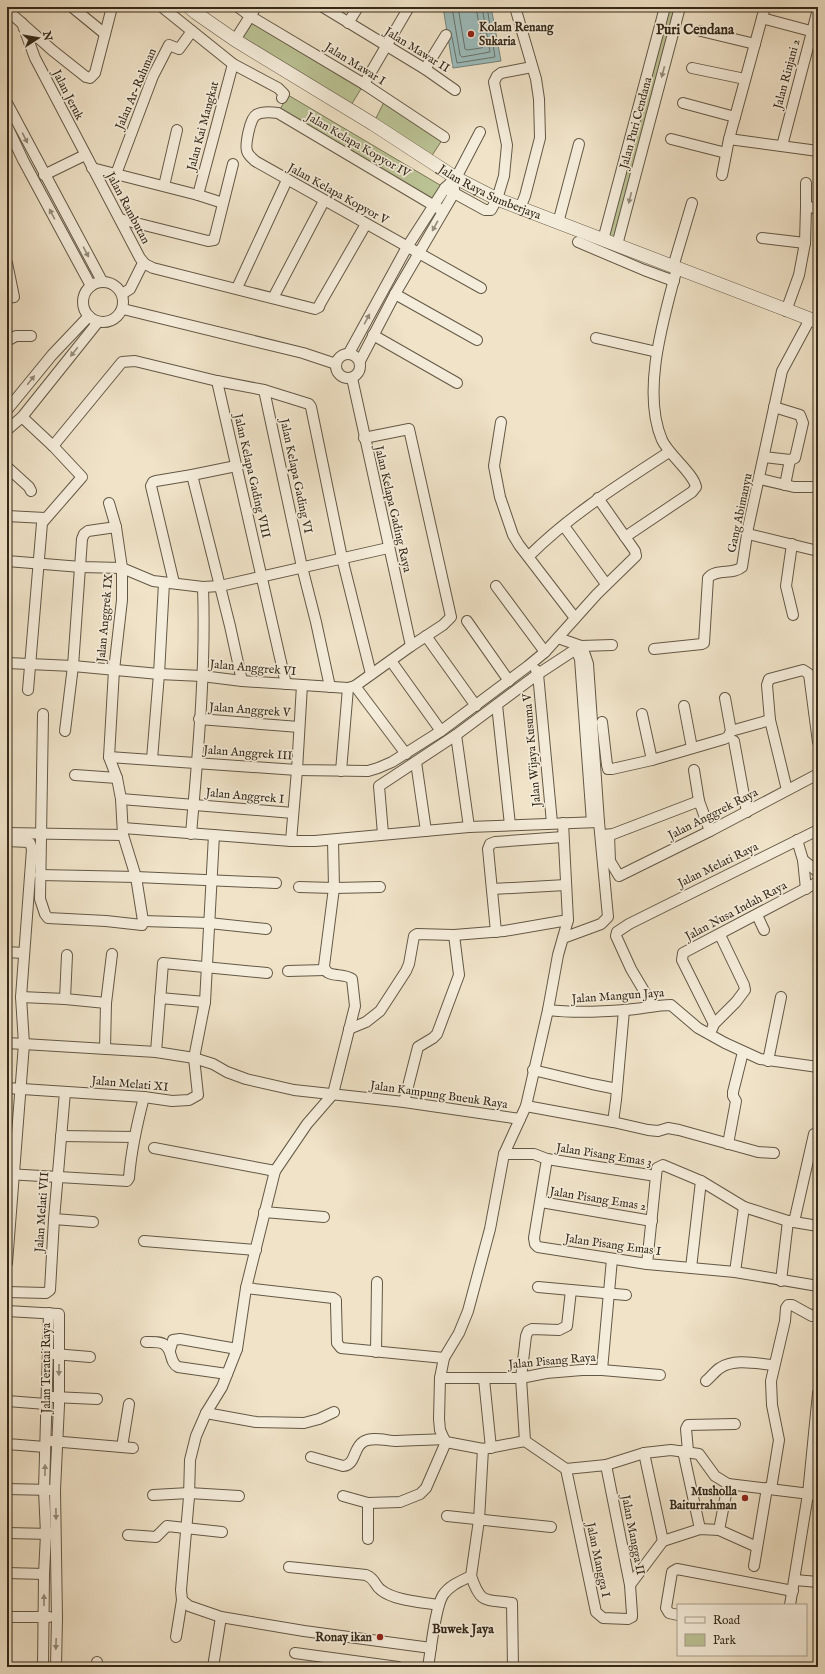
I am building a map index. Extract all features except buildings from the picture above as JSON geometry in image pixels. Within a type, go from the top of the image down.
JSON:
[{"type":"street","points":[[72,7],[105,34]]},
{"type":"street","points":[[7,10],[52,50],[86,77],[90,78],[96,72],[112,7]]},
{"type":"street","points":[[162,7],[233,64],[278,88],[284,94],[282,98]]},
{"type":"street","name":"Jalan Raya Sumberjaya","points":[[190,7],[196,13],[235,40],[372,124],[456,178],[497,200],[617,245],[675,272],[814,321]]},
{"type":"street","name":"Jalan Mawar I","points":[[238,7],[250,16],[364,84],[444,137]]},
{"type":"street","points":[[235,40],[256,7]]},
{"type":"street","name":"Jalan Mawar II","points":[[323,7],[348,24],[425,69],[455,90]]},
{"type":"street","points":[[348,24],[358,7]]},
{"type":"street","points":[[364,84],[409,7]]},
{"type":"street","points":[[514,7],[536,79],[539,99],[540,138],[525,196],[520,208]]},
{"type":"street","name":"Jalan Puri Cendana","points":[[604,240],[665,7]]},
{"type":"street","name":"Jalan Puri Cendana","points":[[617,245],[680,7]]},
{"type":"street","points":[[722,175],[729,139],[765,7]]},
{"type":"street","name":"Jalan Rinjani 2","points":[[782,146],[815,32],[818,9]]},
{"type":"street","points":[[762,18],[815,32]]},
{"type":"street","name":"Jalan Jeruk","points":[[22,23],[35,58],[85,155]]},
{"type":"street","name":"Jalan Ar-Rahman","points":[[116,174],[153,76],[169,44],[179,49],[192,31]]},
{"type":"street","points":[[701,31],[755,44]]},
{"type":"street","points":[[425,69],[446,35]]},
{"type":"street","points":[[655,46],[668,50]]},
{"type":"street","name":"Jalan Kai Mangkat","points":[[198,195],[233,64]]},
{"type":"street","points":[[449,190],[485,210],[491,210],[497,200],[504,176],[507,145],[494,82],[497,76],[501,73],[532,67]]},
{"type":"street","points":[[692,68],[745,79]]},
{"type":"street","points":[[7,103],[44,175],[102,281]]},
{"type":"street","points":[[683,103],[735,117]]},
{"type":"street","name":"Jalan Kelapa Kopyor IV","points":[[257,114],[269,112],[278,113],[443,211]]},
{"type":"street","name":"Jalan Kelapa Kopyor V","points":[[257,114],[252,120],[246,147],[247,153],[254,161],[481,288]]},
{"type":"street","points":[[7,126],[23,160],[91,286]]},
{"type":"street","points":[[164,186],[177,130]]},
{"type":"street","points":[[449,190],[434,205],[407,247],[349,353],[341,356],[336,364],[337,372],[340,375],[352,378],[358,374],[360,361],[373,335],[395,294],[422,255],[443,211],[449,190],[480,132]]},
{"type":"street","points":[[671,139],[726,153]]},
{"type":"street","points":[[729,139],[818,151]]},
{"type":"street","points":[[558,223],[579,144]]},
{"type":"street","points":[[627,149],[642,153]]},
{"type":"street","points":[[44,175],[85,155]]},
{"type":"street","name":"Jalan Rambutan","points":[[85,155],[143,263],[153,268],[237,288],[315,309],[319,307],[366,224]]},
{"type":"street","points":[[120,219],[208,241],[215,238],[233,164]]},
{"type":"street","points":[[92,168],[223,202]]},
{"type":"street","points":[[237,288],[287,180]]},
{"type":"street","points":[[786,310],[799,275],[805,243],[806,183]]},
{"type":"street","points":[[273,298],[324,201]]},
{"type":"street","points":[[598,498],[625,537],[692,492],[696,487],[693,480],[669,452],[663,441],[655,418],[653,397],[657,352],[665,312],[692,203]]},
{"type":"street","points":[[806,207],[818,208]]},
{"type":"street","points":[[762,238],[805,243]]},
{"type":"street","points":[[578,242],[644,270],[675,272]]},
{"type":"street","points":[[7,263],[14,297],[7,298]]},
{"type":"street","points":[[122,294],[130,289],[143,263]]},
{"type":"street","points":[[102,281],[110,282],[117,286],[124,301],[119,315],[113,320],[98,322],[88,316],[85,311],[83,300],[87,290],[91,286],[102,281]]},
{"type":"street","points":[[395,294],[477,340]]},
{"type":"street","points":[[122,309],[303,353],[336,364]]},
{"type":"street","points":[[7,410],[52,355],[88,316]]},
{"type":"street","name":"Gang Abimanyu","points":[[654,649],[702,644],[704,642],[708,578],[713,574],[738,570],[741,568],[782,371],[814,321]]},
{"type":"street","points":[[7,430],[22,418],[98,322]]},
{"type":"street","points":[[373,335],[457,383]]},
{"type":"street","points":[[7,341],[16,336],[31,336]]},
{"type":"street","points":[[596,338],[657,352]]},
{"type":"street","points":[[349,353],[356,356],[360,361]]},
{"type":"street","points":[[53,446],[125,360],[264,390],[306,402],[311,407],[342,558],[371,674]]},
{"type":"street","name":"Jalan Kelapa Gading Raya","points":[[352,378],[388,548],[411,646]]},
{"type":"street","name":"Jalan Kelapa Gading VIII","points":[[217,381],[286,684]]},
{"type":"street","name":"Jalan Kelapa Gading VI","points":[[264,390],[302,567],[330,687]]},
{"type":"street","points":[[764,457],[790,460],[796,456],[804,420],[800,415],[774,407]]},
{"type":"street","points":[[22,418],[53,446],[82,477],[45,518],[41,530],[28,690]]},
{"type":"street","points":[[501,422],[494,466],[500,497],[513,535],[575,618]]},
{"type":"street","points":[[341,771],[352,687],[443,625],[451,616],[409,429],[364,438]]},
{"type":"street","points":[[528,556],[598,498],[669,452]]},
{"type":"street","points":[[786,485],[790,460]]},
{"type":"street","points":[[152,759],[159,674],[169,583],[151,486],[153,482],[156,481],[236,466]]},
{"type":"street","points":[[7,467],[29,487],[31,491]]},
{"type":"street","points":[[192,475],[230,626],[242,681]]},
{"type":"street","points":[[760,480],[786,485],[812,487]]},
{"type":"street","name":"Jalan Anggrek IX","points":[[109,503],[116,527],[122,568],[122,600],[114,670],[109,756]]},
{"type":"street","points":[[7,516],[45,518]]},
{"type":"street","points":[[564,526],[606,584]]},
{"type":"street","points":[[65,731],[73,666],[82,539],[84,534],[88,531],[116,527]]},
{"type":"street","points":[[748,534],[818,551]]},
{"type":"street","name":"Jalan Anggrek III","points":[[109,756],[297,770],[341,771],[373,770],[392,762],[441,731],[476,706],[545,652],[606,584],[636,556],[635,551],[625,537]]},
{"type":"street","points":[[792,544],[786,586],[793,615]]},
{"type":"street","points":[[7,561],[80,567],[122,568],[154,581],[202,587],[220,586],[388,548]]},
{"type":"street","points":[[496,586],[545,652]]},
{"type":"street","points":[[191,834],[202,676],[204,625],[202,587]]},
{"type":"street","points":[[467,620],[509,681]]},
{"type":"street","points":[[426,636],[476,706]]},
{"type":"street","points":[[558,638],[582,646],[612,645]]},
{"type":"street","points":[[582,646],[588,664],[596,822]]},
{"type":"street","points":[[383,834],[379,786],[456,735],[538,674],[572,652],[577,652],[580,660],[596,822],[604,835],[608,917],[601,924],[563,938]]},
{"type":"street","points":[[391,661],[441,731]]},
{"type":"street","name":"Jalan Anggrek VI","points":[[7,663],[73,666],[159,674],[202,676],[242,681],[352,687]]},
{"type":"street","points":[[532,663],[538,674]]},
{"type":"street","points":[[788,790],[770,720],[767,681],[774,677],[803,670],[807,672],[810,677],[818,742]]},
{"type":"street","name":"Jalan Wijaya Kusuma V","points":[[538,674],[552,823]]},
{"type":"street","points":[[291,841],[302,685]]},
{"type":"street","points":[[352,687],[406,754]]},
{"type":"street","points":[[725,698],[747,812]]},
{"type":"street","points":[[497,705],[510,825]]},
{"type":"street","points":[[684,706],[692,748]]},
{"type":"street","points":[[43,714],[40,898],[45,914],[48,918],[143,923],[209,923],[266,929]]},
{"type":"street","points":[[642,714],[652,760]]},
{"type":"street","name":"Jalan Anggrek V","points":[[199,720],[299,727]]},
{"type":"street","points":[[602,722],[608,768],[612,769],[652,760],[724,739],[770,720]]},
{"type":"street","points":[[456,735],[470,827]]},
{"type":"street","points":[[109,756],[117,778],[121,799],[123,831],[136,877],[143,923]]},
{"type":"street","points":[[416,762],[426,830]]},
{"type":"street","points":[[694,770],[699,801],[710,831]]},
{"type":"street","name":"Jalan Anggrek Raya","points":[[604,835],[610,861],[619,876],[710,831],[818,774]]},
{"type":"street","points":[[75,775],[117,778]]},
{"type":"street","name":"Jalan Anggrek I","points":[[121,799],[293,813]]},
{"type":"street","points":[[604,835],[699,801]]},
{"type":"street","points":[[7,833],[123,831],[214,835],[291,841],[333,840],[383,834],[470,827],[596,822]]},
{"type":"street","points":[[520,1119],[526,1106],[548,1010],[558,955],[568,920],[563,823]]},
{"type":"street","name":"Jalan Melati Raya","points":[[653,1006],[631,969],[615,934],[618,930],[818,830]]},
{"type":"street","points":[[194,1058],[205,1002],[214,835]]},
{"type":"street","points":[[496,932],[488,849],[490,844],[495,842],[563,837]]},
{"type":"street","points":[[176,1637],[182,1600],[181,1590],[189,1493],[190,1460],[196,1436],[206,1413],[222,1387],[237,1349],[246,1288],[275,1171],[307,1124],[333,1094],[355,1006],[354,981],[351,977],[328,974],[324,966],[334,888],[333,840]]},
{"type":"street","points":[[797,840],[803,860],[806,888]]},
{"type":"street","points":[[7,841],[26,842],[30,843],[32,846],[23,953],[21,997],[24,1044],[21,1089],[11,1174],[7,1261]]},
{"type":"street","points":[[803,860],[818,872]]},
{"type":"street","points":[[40,875],[136,877],[276,883]]},
{"type":"street","name":"Jalan Nusa Indah Raya","points":[[714,1024],[682,960],[683,954],[818,882]]},
{"type":"street","points":[[492,889],[566,885]]},
{"type":"street","points":[[299,887],[380,887]]},
{"type":"street","points":[[757,915],[764,930]]},
{"type":"street","points":[[349,1029],[366,1022],[380,1011],[406,971],[409,964],[415,934],[454,935],[496,932],[568,920]]},
{"type":"street","points":[[404,1102],[418,1047],[437,1034],[459,975],[454,935]]},
{"type":"street","points":[[710,1034],[714,1024],[736,1002],[744,991],[744,985],[720,935]]},
{"type":"street","points":[[7,952],[23,953]]},
{"type":"street","points":[[105,1049],[106,1004],[112,954]]},
{"type":"street","points":[[65,999],[67,955]]},
{"type":"street","points":[[156,1052],[163,963],[267,973]]},
{"type":"street","points":[[288,971],[325,970]]},
{"type":"street","points":[[21,997],[65,999],[106,1004]]},
{"type":"street","points":[[768,1061],[781,997]]},
{"type":"street","points":[[160,998],[205,1002]]},
{"type":"street","name":"Jalan Mangun Jaya","points":[[548,1010],[574,1013],[672,1005],[698,1028],[743,1052],[768,1061],[818,1067]]},
{"type":"street","points":[[613,1122],[624,1010]]},
{"type":"street","name":"Jalan Kampung Bueuk Raya","points":[[7,1043],[156,1052],[194,1058],[212,1064],[227,1072],[268,1085],[294,1090],[404,1102],[520,1119],[504,1154],[490,1229],[468,1311],[459,1332],[444,1358],[440,1378],[440,1430],[445,1441]]},
{"type":"street","points":[[728,1144],[736,1101],[733,1096],[733,1092],[743,1052]]},
{"type":"street","name":"Jalan Melati XI","points":[[7,1088],[144,1097],[172,1101],[189,1100],[198,1095],[194,1058]]},
{"type":"street","points":[[534,1070],[617,1089]]},
{"type":"street","name":"Jalan Melati VII","points":[[7,1292],[44,1294],[50,1291],[54,1219],[65,1092]]},
{"type":"street","points":[[11,1174],[127,1181],[129,1178],[130,1157],[134,1137],[144,1097]]},
{"type":"street","points":[[526,1106],[648,1130],[668,1128],[679,1130],[758,1152],[774,1153]]},
{"type":"street","points":[[781,1280],[791,1222],[814,1134]]},
{"type":"street","points":[[61,1136],[134,1137]]},
{"type":"street","points":[[154,1148],[275,1171]]},
{"type":"street","points":[[504,1154],[534,1154],[547,1159]]},
{"type":"street","name":"Jalan Pisang Emas 3","points":[[547,1159],[656,1176]]},
{"type":"street","name":"Jalan Pisang Emas I","points":[[547,1159],[534,1238],[534,1243],[536,1246],[647,1264],[735,1272],[818,1286]]},
{"type":"street","points":[[647,1264],[657,1168],[663,1165],[701,1181],[744,1207],[791,1222],[818,1226]]},
{"type":"street","points":[[691,1268],[701,1181]]},
{"type":"street","name":"Jalan Pisang Emas 2","points":[[541,1202],[652,1221]]},
{"type":"street","points":[[735,1272],[744,1207]]},
{"type":"street","points":[[264,1212],[324,1217]]},
{"type":"street","points":[[54,1219],[93,1222]]},
{"type":"street","points":[[144,1241],[256,1250]]},
{"type":"street","name":"Jalan Pisang Raya","points":[[440,1378],[521,1378],[546,1373],[602,1370],[612,1259]]},
{"type":"street","points":[[376,1352],[377,1282]]},
{"type":"street","points":[[538,1287],[626,1295]]},
{"type":"street","points":[[246,1288],[333,1298],[336,1300],[337,1342],[338,1346],[341,1348],[444,1358]]},
{"type":"street","points":[[525,1441],[521,1378],[526,1336],[528,1331],[532,1329],[559,1330],[567,1326],[571,1290]]},
{"type":"street","points":[[754,1566],[779,1440],[772,1405],[771,1381],[787,1306],[792,1305],[812,1316],[817,1314],[818,1311]]},
{"type":"street","points":[[7,1311],[49,1312]]},
{"type":"street","name":"Jalan Teratai Raya","points":[[43,1667],[44,1574],[51,1534],[55,1490],[59,1397],[59,1314],[49,1312],[44,1490],[51,1534],[57,1618],[56,1667]]},
{"type":"street","points":[[227,1374],[178,1367],[173,1362],[170,1350],[173,1340],[180,1339],[237,1349]]},
{"type":"street","points":[[146,1342],[164,1344],[170,1350]]},
{"type":"street","points":[[48,1354],[90,1357]]},
{"type":"street","points":[[706,1381],[721,1368],[729,1364],[741,1362],[774,1365]]},
{"type":"street","points":[[602,1370],[660,1375]]},
{"type":"street","points":[[484,1379],[487,1448],[471,1576],[476,1592],[480,1597],[512,1603],[513,1667]]},
{"type":"street","points":[[790,1604],[813,1495],[818,1392]]},
{"type":"street","points":[[7,1401],[46,1400],[59,1397],[97,1398]]},
{"type":"street","points":[[122,1447],[129,1404]]},
{"type":"street","points":[[206,1413],[256,1422],[304,1423],[319,1419],[334,1412]]},
{"type":"street","points":[[700,1529],[686,1451],[686,1429],[688,1425],[734,1424]]},
{"type":"street","points":[[311,1457],[348,1466],[358,1448],[364,1441],[376,1439],[395,1441],[445,1441],[487,1448],[525,1441],[566,1469],[606,1465],[644,1453],[671,1450],[686,1451],[698,1454],[715,1476],[728,1484],[769,1488],[813,1495]]},
{"type":"street","points":[[343,1496],[368,1503],[400,1502],[420,1494],[426,1488],[445,1441]]},
{"type":"street","points":[[7,1444],[58,1442],[133,1448]]},
{"type":"street","points":[[644,1453],[663,1541]]},
{"type":"street","name":"Jalan Mangga II","points":[[606,1465],[630,1585],[632,1610]]},
{"type":"street","name":"Jalan Mangga I","points":[[566,1469],[596,1612],[603,1618],[628,1619],[632,1617],[632,1610]]},
{"type":"street","points":[[719,1530],[728,1484]]},
{"type":"street","points":[[7,1489],[55,1490]]},
{"type":"street","points":[[153,1495],[189,1493],[239,1496]]},
{"type":"street","points":[[368,1503],[368,1539]]},
{"type":"street","points":[[447,1516],[551,1527]]},
{"type":"street","points":[[128,1534],[156,1537],[167,1526],[222,1532]]},
{"type":"street","points":[[630,1585],[663,1541],[700,1529],[719,1530],[757,1547]]},
{"type":"street","points":[[7,1533],[51,1534]]},
{"type":"street","points":[[289,1567],[366,1575],[374,1579],[378,1588],[386,1593],[409,1600],[438,1605]]},
{"type":"street","points":[[677,1616],[669,1613],[666,1608],[672,1572],[677,1569],[793,1591]]},
{"type":"street","points":[[7,1573],[44,1574]]},
{"type":"street","points":[[428,1667],[438,1605],[443,1594],[456,1583],[471,1576]]},
{"type":"street","points":[[795,1580],[818,1582]]},
{"type":"street","points":[[182,1600],[189,1606],[222,1617],[304,1631],[431,1648]]},
{"type":"street","points":[[7,1617],[57,1618]]},
{"type":"street","points":[[213,1667],[222,1617]]},
{"type":"street","points":[[295,1653],[398,1667]]},
{"type":"green space","points":[[665,7],[680,7],[617,245],[603,240]]},
{"type":"green space","points":[[250,16],[364,84],[348,110],[235,40]]},
{"type":"green space","points":[[288,95],[445,188],[434,205],[278,113]]},
{"type":"green space","points":[[386,98],[444,137],[429,160],[373,124]]},
{"type":"water","name":"Kolam Renang Sukaria","points":[[443,7],[491,7],[501,61],[453,68]]},
{"type":"place","name":"Kolam Renang Sukaria","points":[[471,34]]},
{"type":"place","name":"Musholla Baiturrahman","points":[[745,1498]]},
{"type":"place","name":"Ronay ikan","points":[[380,1637]]},
{"type":"district","name":"Puri Cendana","points":[[695,30]]},
{"type":"district","name":"Buwek Jaya","points":[[463,1629]]}]
